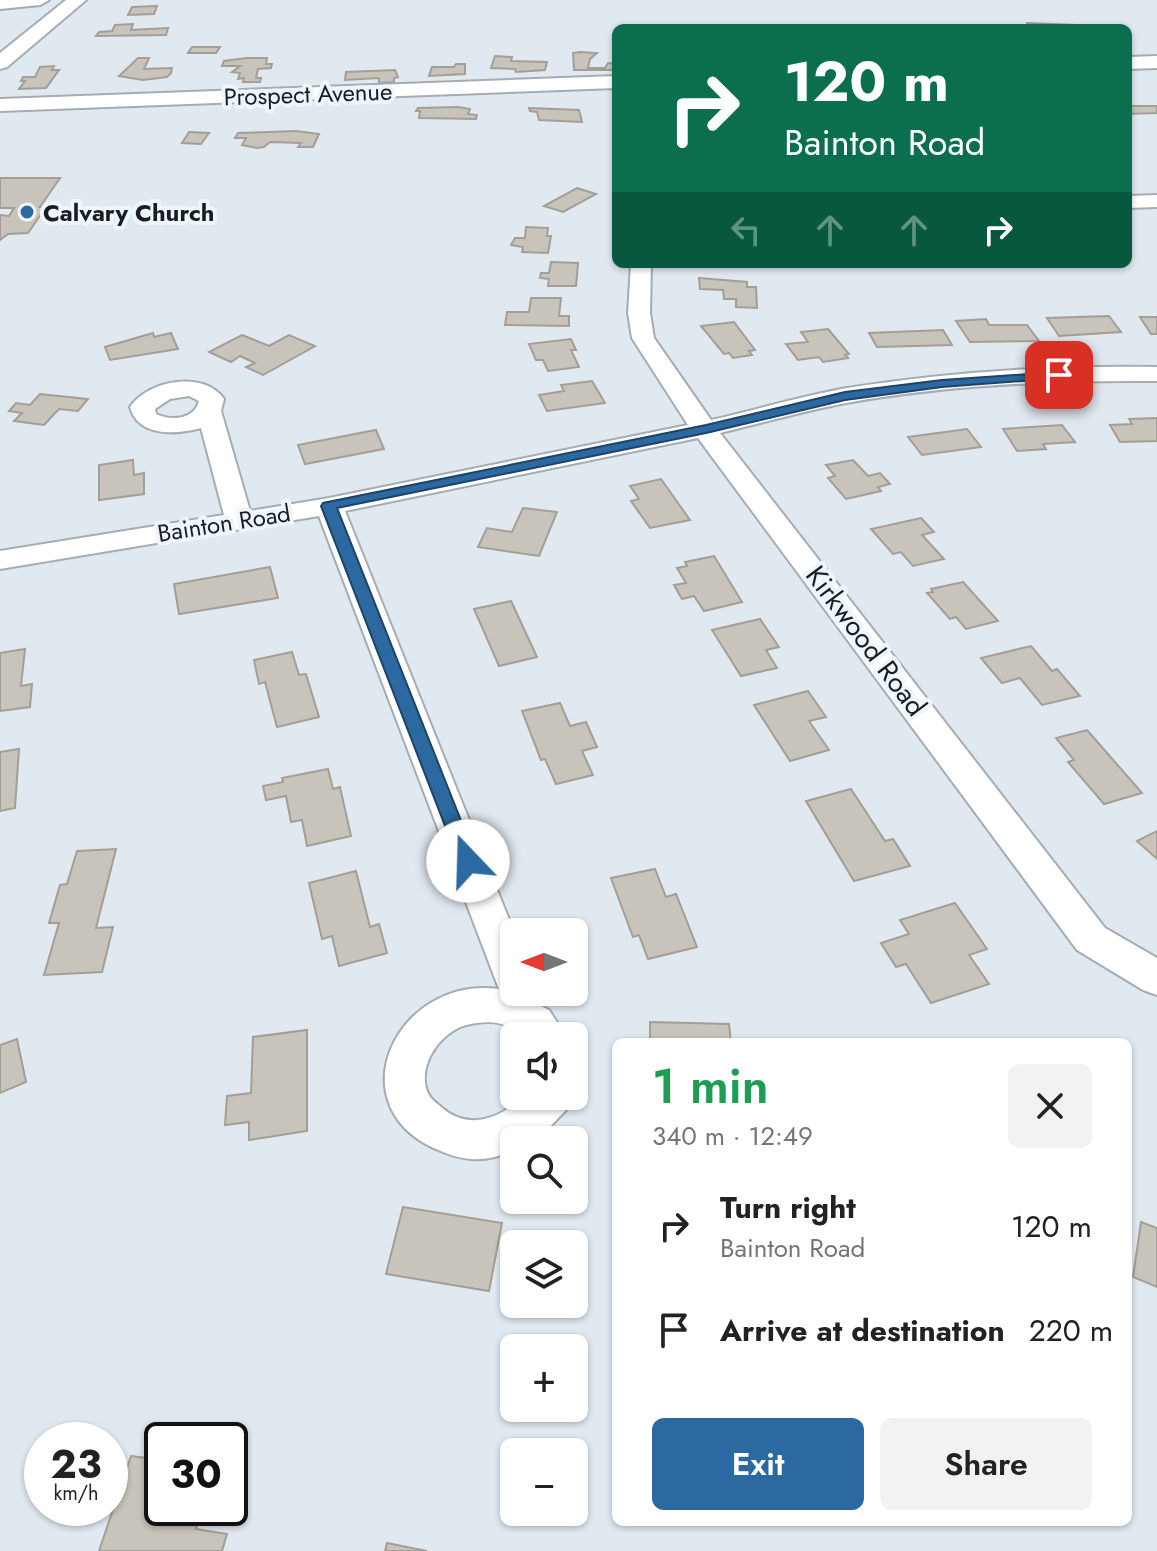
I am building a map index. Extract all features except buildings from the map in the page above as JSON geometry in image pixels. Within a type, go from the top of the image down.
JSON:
[{"type":"highway","points":[[0,63],[77,0]]},
{"type":"main road","points":[[0,4],[40,0]]},
{"type":"main road","points":[[1132,63],[1157,62]]},
{"type":"main road","name":"Prospect Avenue","points":[[0,105],[612,82]]},
{"type":"street","points":[[1132,202],[1157,201]]},
{"type":"street","name":"Kirkwood Road","points":[[641,268],[639,313],[643,338],[686,405],[1091,939],[1157,978]]},
{"type":"street","name":"Bainton Road","points":[[0,560],[329,506],[706,429],[845,396],[942,384],[1088,373],[1157,374]]},
{"type":"street","points":[[209,411],[239,521]]},
{"type":"street","points":[[329,506],[500,938]]},
{"type":"street","points":[[500,1004],[453,1010],[432,1022],[416,1039],[406,1061],[404,1085],[410,1104],[424,1122],[442,1134],[464,1141],[492,1141],[518,1131],[541,1110]]},
{"type":"place","name":"Calvary Church","points":[[27,212]]},
{"type":"route","points":[[468,861],[329,506],[706,429],[845,396],[942,384],[1059,375]]}]
